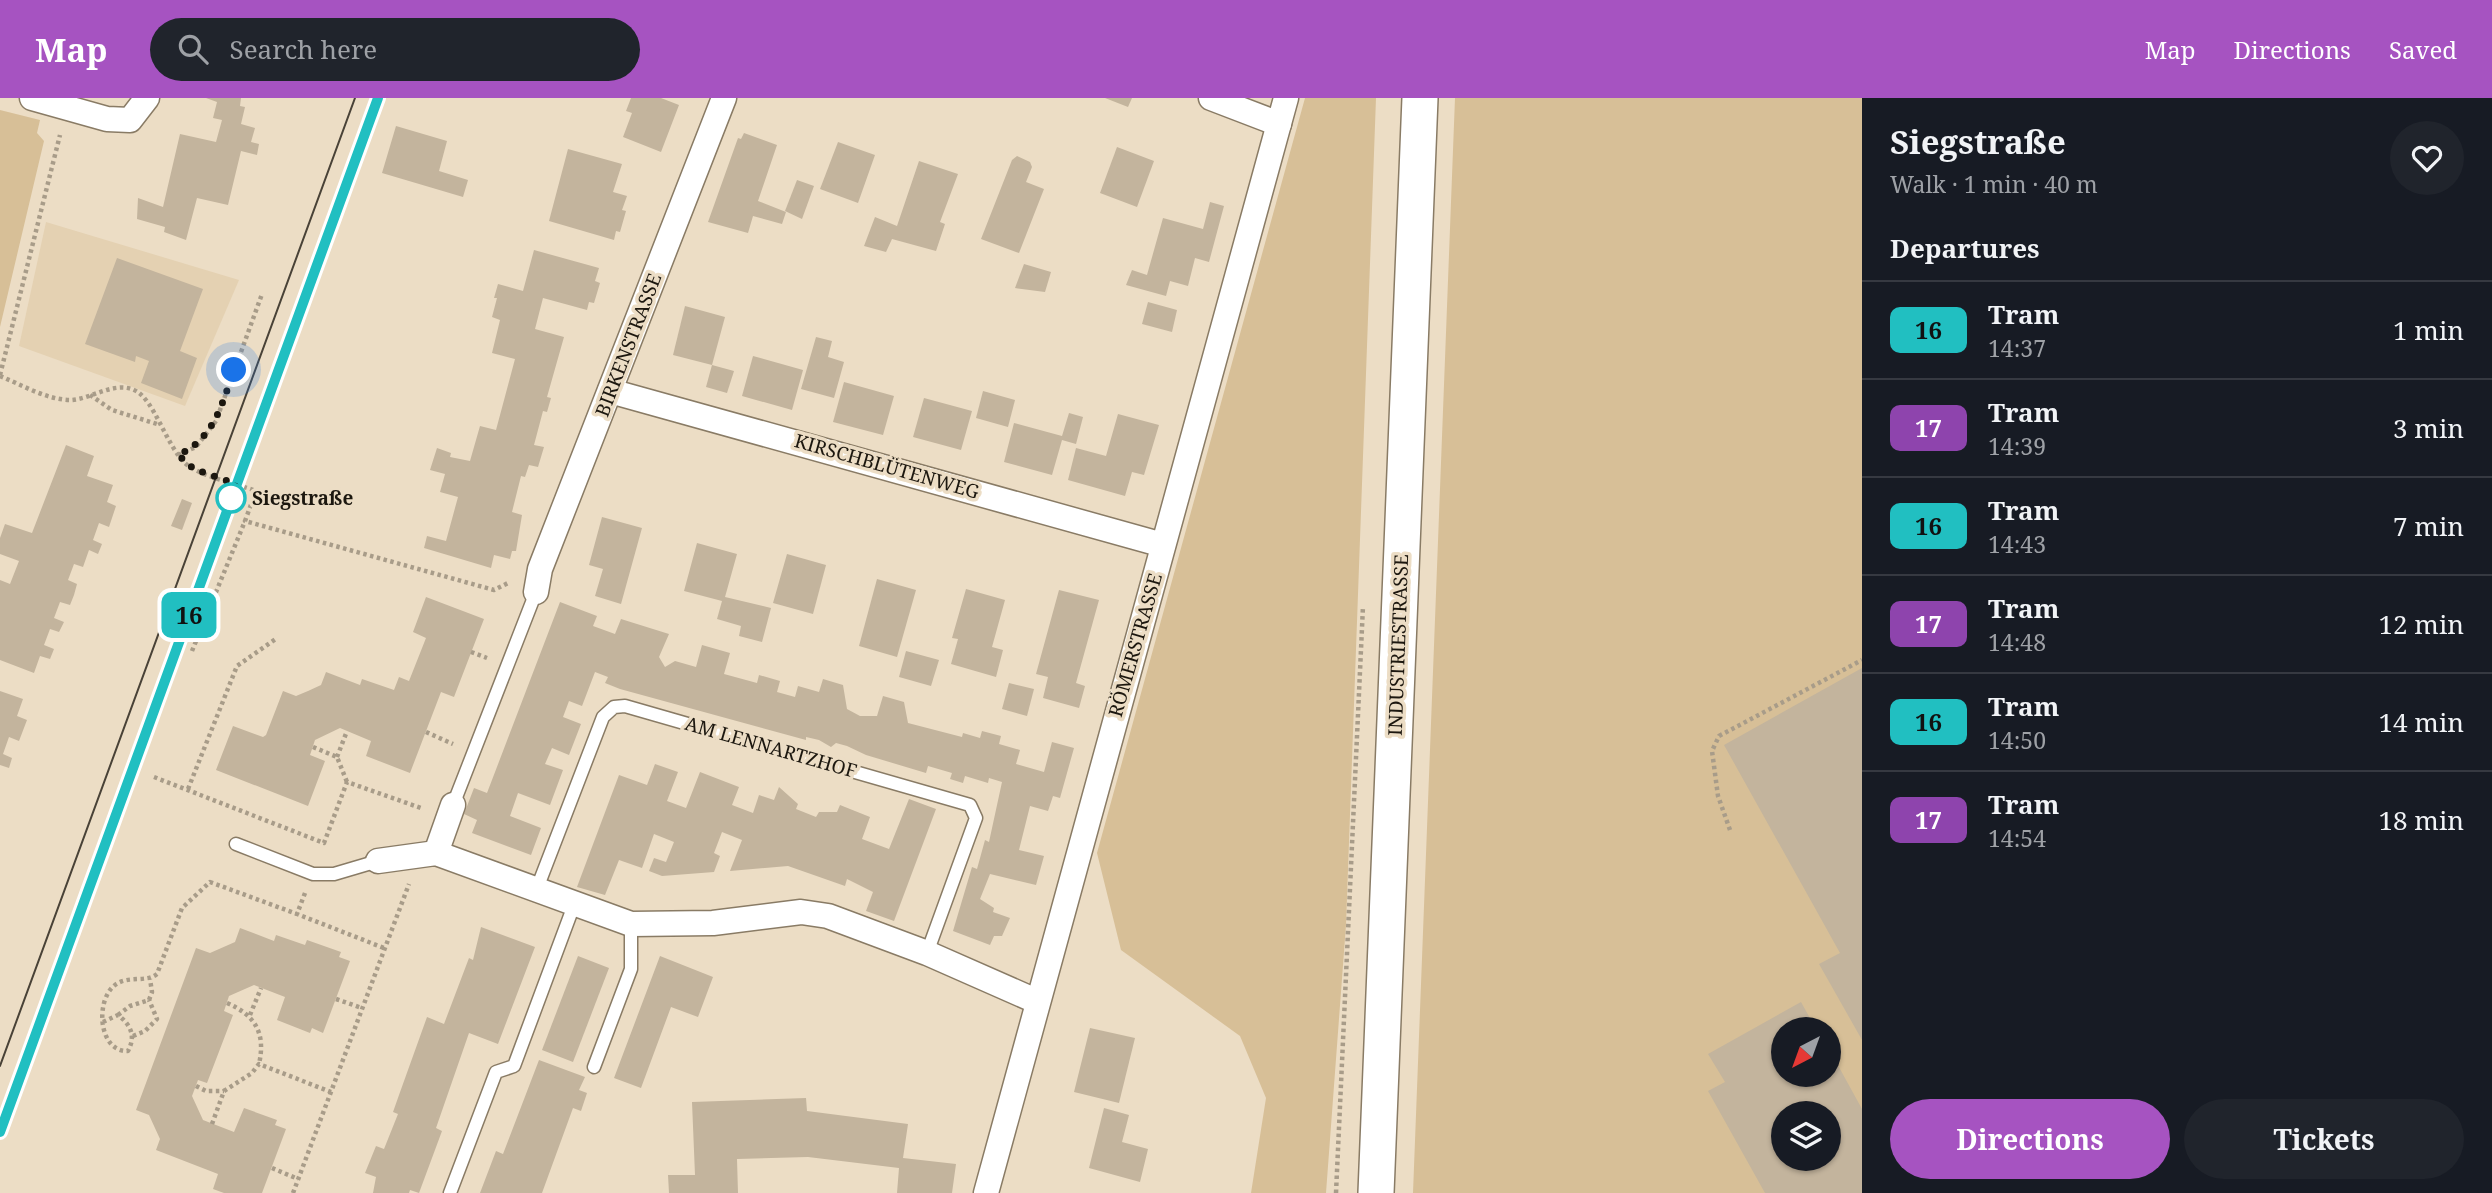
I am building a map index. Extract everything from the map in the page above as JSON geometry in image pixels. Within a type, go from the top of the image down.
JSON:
[{"type":"main road","name":"INDUSTRIESTRASSE","points":[[1376,1193],[1420,98]]},
{"type":"street","points":[[32,98],[107,119],[130,120],[147,98]]},
{"type":"street","name":"BIRKENSTRASSE","points":[[538,581],[724,98]]},
{"type":"street","points":[[1211,98],[1279,124]]},
{"type":"street","name":"RÖMERSTRASSE","points":[[986,1193],[1036,1001],[1286,98]]},
{"type":"street","name":"KIRSCHBLÜTENWEG","points":[[611,391],[1163,545]]},
{"type":"street","points":[[428,853],[451,812]]},
{"type":"street","points":[[378,861],[428,853],[631,924],[713,923],[801,912],[828,916],[927,953],[1036,1001]]},
{"type":"lane","points":[[451,812],[538,581]]},
{"type":"lane","name":"AM LENNARTZHOF","points":[[536,891],[603,717],[614,708],[625,706],[941,794],[970,805],[976,818],[927,953]]},
{"type":"lane","points":[[236,844],[313,874],[334,874],[378,861]]},
{"type":"lane","points":[[450,1193],[496,1072],[514,1066],[574,905]]},
{"type":"lane","points":[[594,1067],[631,969],[631,924]]},
{"type":"path","points":[[67,107],[0,375],[52,397],[72,400],[117,388],[133,389],[144,397],[178,455],[194,469],[256,491],[192,651]]},
{"type":"path","points":[[178,455],[195,447],[216,421],[262,294]]},
{"type":"path","points":[[90,395],[112,410],[158,424]]},
{"type":"path","points":[[245,521],[494,590],[538,581]]},
{"type":"path","points":[[1336,1193],[1363,597]]},
{"type":"path","points":[[188,789],[237,666],[277,638]]},
{"type":"path","points":[[1730,830],[1718,796],[1712,751],[1719,736],[1862,660]]},
{"type":"path","points":[[297,914],[347,782],[337,757],[347,731]]},
{"type":"path","points":[[426,732],[474,752]]},
{"type":"path","points":[[313,747],[337,757]]},
{"type":"path","points":[[155,776],[324,843]]},
{"type":"path","points":[[347,782],[451,812]]},
{"type":"path","points":[[293,1193],[384,948],[428,853]]},
{"type":"path","points":[[118,1015],[130,1026],[133,1036],[128,1051],[119,1051],[109,1041],[103,1022],[103,1003],[115,985],[136,977],[150,979],[157,974],[182,908],[210,882],[384,948]]},
{"type":"path","points":[[133,1036],[145,1031],[157,1019],[149,1000],[152,992],[150,979]]},
{"type":"path","points":[[250,1015],[261,988]]},
{"type":"path","points":[[336,999],[362,1008]]},
{"type":"path","points":[[103,1022],[130,1006],[149,1000]]},
{"type":"path","points":[[196,1086],[206,1091],[224,1091],[252,1073],[259,1064],[261,1044],[250,1015],[227,1003]]},
{"type":"path","points":[[259,1064],[331,1092]]},
{"type":"path","points":[[212,1124],[224,1091]]},
{"type":"path","points":[[272,1168],[298,1179]]},
{"type":"shaded area","points":[[1305,98],[1376,98],[1346,925],[1326,1193],[1251,1193],[1266,1098],[1240,1036],[1121,950],[1097,853]]},
{"type":"shaded area","points":[[1455,98],[1862,98],[1862,1193],[1413,1193]]},
{"type":"shaded area","points":[[0,110],[40,120],[37,133],[44,141],[0,327]]},
{"type":"shaded area","points":[[46,222],[239,280],[185,406],[19,346]]},
{"type":"building","points":[[206,98],[241,98],[240,106],[245,107],[241,124],[255,128],[251,142],[259,144],[257,155],[241,151],[228,205],[197,198],[186,240],[164,232],[165,227],[137,219],[138,198],[163,207],[180,134],[216,142],[222,120],[213,118],[217,102]]},
{"type":"building","points":[[631,98],[661,98],[679,105],[661,152],[623,137],[632,113],[626,111]]},
{"type":"building","points":[[1105,98],[1132,98],[1128,107]]},
{"type":"building","points":[[396,126],[447,141],[439,171],[468,180],[463,197],[382,173]]},
{"type":"building","points":[[744,133],[777,145],[758,201],[786,212],[782,224],[753,216],[748,233],[708,222],[738,138],[741,139]]},
{"type":"building","points":[[838,142],[875,155],[858,203],[820,189]]},
{"type":"building","points":[[1117,147],[1154,161],[1137,207],[1100,193]]},
{"type":"building","points":[[568,149],[622,164],[613,192],[627,196],[622,210],[626,211],[620,232],[616,231],[614,240],[549,221]]},
{"type":"building","points":[[1017,156],[1030,162],[1032,167],[1026,182],[1044,189],[1019,253],[981,239],[1012,160]]},
{"type":"building","points":[[919,161],[958,174],[940,222],[945,224],[936,251],[892,239],[886,252],[864,246],[875,217],[897,226]]},
{"type":"building","points":[[797,180],[814,186],[802,219],[785,211]]},
{"type":"building","points":[[1210,202],[1224,206],[1209,262],[1195,258],[1188,286],[1170,281],[1166,296],[1126,285],[1132,270],[1147,275],[1163,218],[1203,229]]},
{"type":"building","points":[[534,250],[599,268],[595,281],[600,283],[594,303],[589,302],[587,310],[543,298],[535,329],[564,337],[547,397],[551,398],[547,412],[543,411],[534,445],[544,447],[538,467],[529,465],[525,477],[521,476],[512,512],[522,515],[516,551],[512,551],[510,559],[494,555],[491,568],[424,548],[427,536],[446,541],[458,497],[440,492],[445,474],[430,470],[437,448],[451,453],[450,457],[470,461],[480,426],[496,430],[515,359],[492,353],[500,320],[492,317],[497,298],[494,298],[498,284],[523,291]]},
{"type":"building","points":[[117,258],[203,289],[180,351],[197,358],[182,399],[141,383],[149,361],[136,356],[135,362],[85,344]]},
{"type":"building","points":[[1024,264],[1051,272],[1045,292],[1015,288]]},
{"type":"building","points":[[1148,302],[1177,310],[1172,332],[1142,324]]},
{"type":"building","points":[[685,306],[725,317],[712,365],[673,355]]},
{"type":"building","points":[[816,337],[832,341],[828,357],[844,362],[834,398],[801,389]]},
{"type":"building","points":[[753,356],[803,370],[792,410],[742,396]]},
{"type":"building","points":[[712,365],[734,371],[727,393],[706,387]]},
{"type":"building","points":[[844,382],[894,396],[883,435],[833,422]]},
{"type":"building","points":[[983,391],[1015,400],[1008,427],[976,418]]},
{"type":"building","points":[[924,398],[972,411],[961,450],[913,437]]},
{"type":"building","points":[[1069,413],[1083,417],[1076,444],[1062,440],[1052,475],[1004,462],[1014,423],[1062,436]]},
{"type":"building","points":[[1118,414],[1159,425],[1144,475],[1132,472],[1125,496],[1068,480],[1076,448],[1106,456]]},
{"type":"building","points":[[66,445],[94,456],[87,476],[113,485],[107,502],[116,506],[109,527],[99,523],[93,540],[102,544],[98,554],[89,550],[83,567],[74,564],[68,580],[77,584],[74,595],[70,605],[60,602],[54,618],[64,622],[59,632],[50,629],[44,645],[54,649],[50,659],[40,656],[34,673],[0,660],[0,580],[10,584],[19,561],[0,554],[0,538],[5,524],[32,533]]},
{"type":"building","points":[[182,499],[192,503],[182,530],[171,526]]},
{"type":"building","points":[[602,517],[642,528],[621,604],[595,596],[603,569],[589,565]]},
{"type":"building","points":[[697,543],[737,554],[725,597],[771,608],[762,642],[739,636],[741,626],[717,619],[722,601],[684,591]]},
{"type":"building","points":[[787,554],[826,565],[813,614],[773,603]]},
{"type":"building","points":[[877,579],[916,590],[897,657],[859,646]]},
{"type":"building","points":[[966,589],[1005,600],[992,647],[1003,650],[996,677],[951,664],[958,639],[952,638]]},
{"type":"building","points":[[1059,590],[1099,600],[1076,683],[1085,686],[1079,708],[1043,698],[1048,677],[1036,674]]},
{"type":"building","points":[[426,597],[484,619],[454,697],[441,692],[410,773],[366,756],[371,741],[340,728],[315,740],[310,755],[325,761],[308,806],[216,770],[233,726],[263,737],[266,735],[283,691],[296,696],[308,691],[321,685],[326,672],[360,685],[362,679],[394,690],[399,677],[409,681],[426,638],[413,632]]},
{"type":"building","points":[[560,602],[597,616],[593,626],[615,634],[621,619],[669,634],[659,657],[665,667],[675,661],[696,667],[702,645],[730,653],[724,674],[757,683],[759,675],[780,681],[777,692],[795,697],[798,686],[819,692],[823,679],[843,685],[847,709],[860,716],[877,716],[883,696],[904,702],[908,723],[962,737],[963,733],[980,738],[982,731],[1001,736],[999,744],[1020,750],[1016,764],[1044,772],[1052,742],[1074,748],[1060,798],[1053,796],[1048,811],[1030,806],[1019,850],[1044,856],[1036,885],[990,874],[980,899],[994,908],[993,912],[1010,918],[1002,936],[994,936],[990,945],[953,931],[972,867],[977,869],[985,840],[989,842],[1002,782],[989,778],[988,783],[965,776],[963,783],[950,779],[952,773],[928,766],[926,773],[866,755],[847,746],[836,743],[831,747],[819,740],[806,737],[806,740],[620,689],[605,683],[608,677],[595,672],[582,706],[569,701],[563,717],[581,724],[569,755],[552,748],[545,764],[563,770],[550,805],[518,793],[510,816],[541,828],[531,855],[472,833],[477,820],[464,814],[474,788],[487,793]]},
{"type":"building","points":[[906,651],[939,660],[931,686],[899,677]]},
{"type":"building","points":[[1862,668],[1862,1040],[1819,964],[1840,953],[1724,745]]},
{"type":"building","points":[[1009,683],[1034,689],[1027,716],[1002,709]]},
{"type":"building","points":[[0,691],[23,699],[17,716],[27,720],[19,741],[9,737],[3,754],[12,758],[9,768],[0,765]]},
{"type":"building","points":[[655,764],[678,772],[667,801],[686,808],[700,772],[739,787],[732,805],[753,813],[759,795],[774,800],[779,787],[798,804],[796,809],[816,817],[819,812],[837,812],[840,805],[870,817],[862,839],[889,849],[909,799],[936,809],[894,921],[866,911],[873,892],[847,879],[845,886],[788,866],[730,871],[742,840],[722,832],[714,853],[720,856],[714,872],[662,876],[649,871],[654,858],[666,862],[674,842],[654,834],[642,868],[619,860],[605,895],[577,887],[619,775],[647,785]]},
{"type":"building","points":[[481,927],[535,947],[498,1044],[469,1033],[436,1128],[442,1131],[419,1193],[410,1190],[409,1193],[373,1193],[376,1177],[365,1173],[376,1146],[384,1149],[398,1114],[393,1112],[427,1017],[444,1024],[469,958],[473,960]]},
{"type":"building","points":[[240,928],[274,941],[276,935],[305,945],[307,940],[341,952],[339,957],[350,961],[323,1033],[312,1028],[310,1033],[277,1020],[285,997],[254,985],[229,996],[224,1011],[233,1015],[207,1083],[198,1080],[192,1096],[203,1120],[234,1132],[244,1108],[277,1120],[275,1125],[286,1129],[262,1193],[224,1193],[213,1189],[218,1174],[156,1150],[160,1139],[149,1115],[136,1110],[196,948],[210,953],[235,942]]},
{"type":"building","points":[[578,956],[609,968],[573,1062],[542,1050]]},
{"type":"building","points":[[660,956],[713,977],[698,1017],[671,1007],[641,1088],[614,1078]]},
{"type":"building","points":[[1801,1002],[1809,1017],[1774,1017]]},
{"type":"building","points":[[1771,1019],[1771,1087],[1841,1087],[1841,1071],[1862,1109],[1862,1193],[1765,1193],[1708,1091],[1725,1082],[1708,1054]]},
{"type":"building","points":[[1090,1028],[1135,1038],[1119,1103],[1074,1092]]},
{"type":"building","points":[[539,1060],[585,1077],[579,1090],[587,1093],[581,1111],[573,1108],[542,1193],[480,1193],[496,1151],[503,1154]]},
{"type":"building","points":[[806,1098],[807,1111],[908,1124],[903,1158],[956,1164],[952,1193],[897,1193],[899,1168],[808,1157],[737,1159],[738,1193],[669,1193],[668,1175],[695,1175],[692,1102]]},
{"type":"building","points":[[1104,1108],[1129,1115],[1122,1142],[1148,1149],[1140,1182],[1089,1168]]},
{"type":"tram line","points":[[0,1066],[355,98]]},
{"type":"tram line","points":[[0,1132],[378,98]]},
{"type":"tram line","name":"16","points":[[0,1132],[378,98]]},
{"type":"place","name":"Siegstraße","points":[[231,498]]},
{"type":"route","points":[[231,498],[236,484],[194,469],[178,455],[195,447],[216,421],[234,370]]}]
